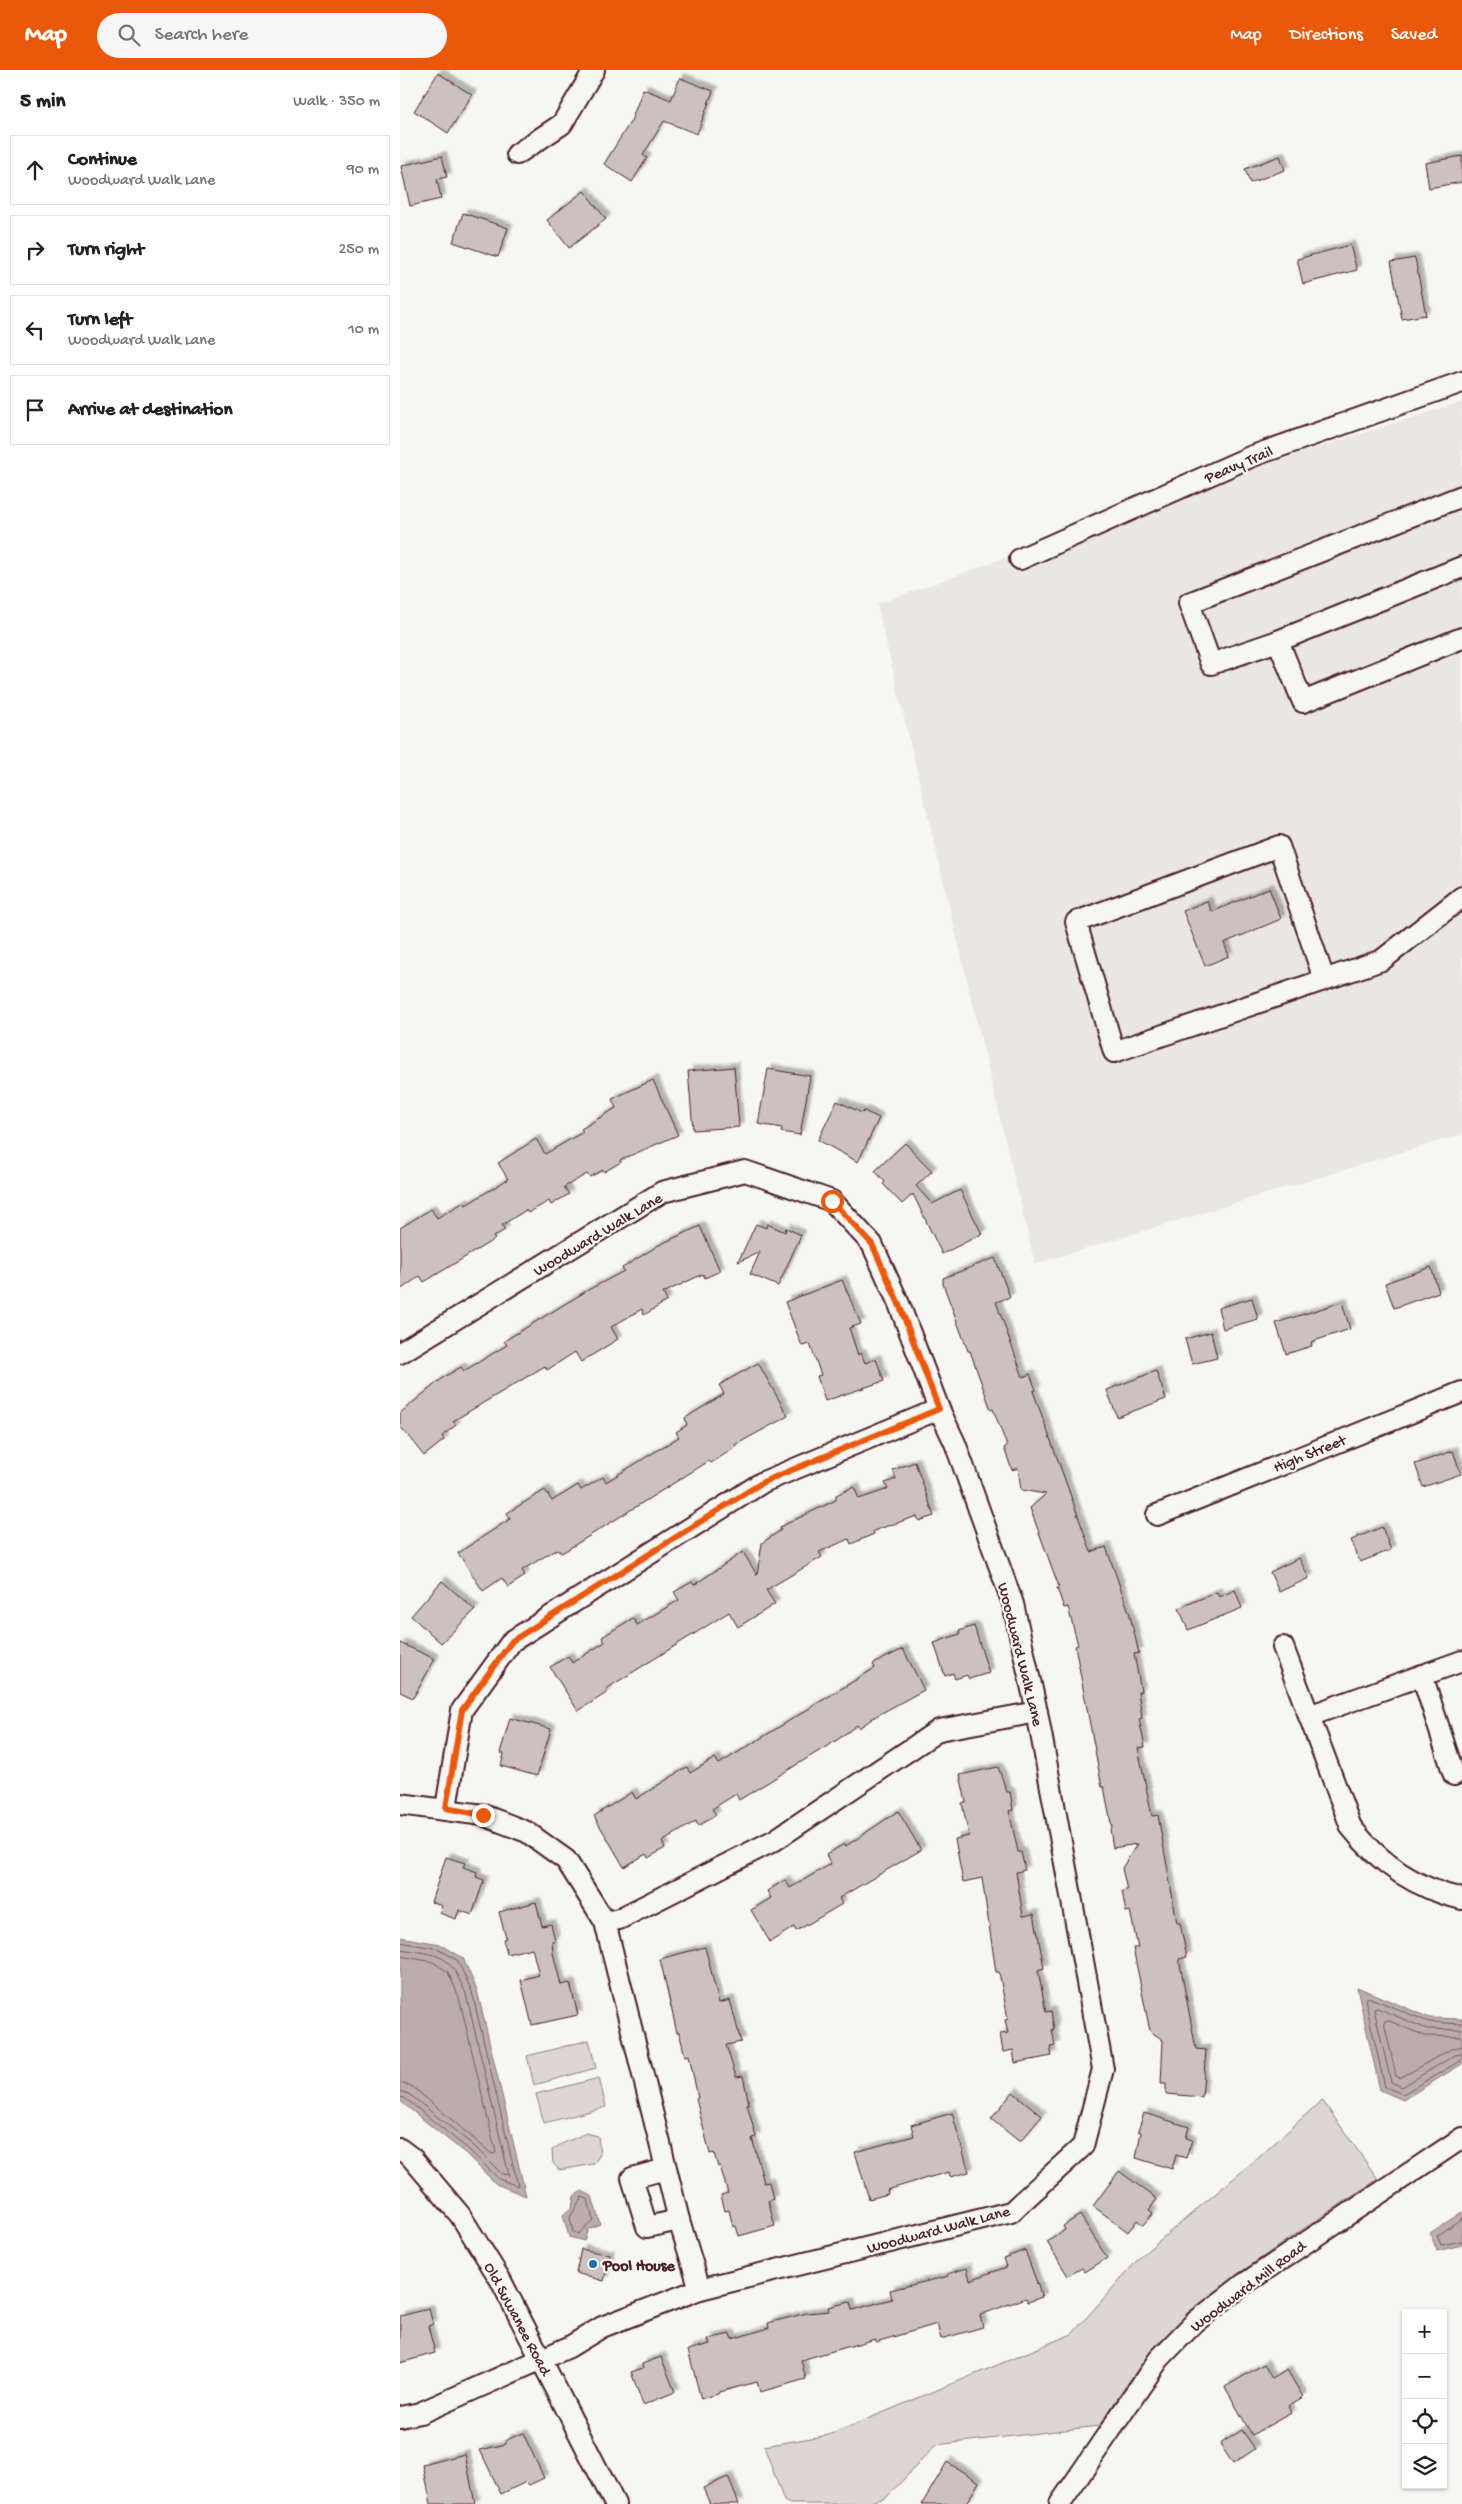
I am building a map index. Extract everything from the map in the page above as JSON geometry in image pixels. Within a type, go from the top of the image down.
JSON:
[{"type":"street","points":[[517,154],[562,124],[594,70]]},
{"type":"street","name":"Peavy Trail","points":[[1020,559],[1250,457],[1462,382]]},
{"type":"street","points":[[1462,496],[1189,603],[1212,664],[1278,641],[1462,567]]},
{"type":"street","points":[[1278,641],[1303,702],[1462,638]]},
{"type":"street","points":[[1324,979],[1280,846],[1076,922],[1114,1052],[1382,960],[1462,897]]},
{"type":"street","name":"Woodward Walk Lane","points":[[400,1353],[662,1192],[745,1171],[832,1201],[872,1244],[899,1304],[939,1409],[955,1443],[1013,1604],[1037,1712],[1103,2069],[1083,2146],[1011,2212],[700,2290],[602,2327],[569,2347],[420,2413],[400,2417]]},
{"type":"street","name":"High Street","points":[[1156,1515],[1462,1392]]},
{"type":"street","points":[[446,1808],[462,1710],[512,1641],[763,1482],[939,1409]]},
{"type":"street","points":[[1283,1647],[1350,1827],[1386,1865],[1413,1882],[1444,1895],[1462,1899]]},
{"type":"street","points":[[1309,1716],[1462,1661]]},
{"type":"street","points":[[1422,1675],[1454,1775]]},
{"type":"street","points":[[605,1922],[619,1919],[774,1840],[939,1730],[1037,1712]]},
{"type":"street","points":[[400,1804],[446,1808],[483,1815],[527,1832],[566,1860],[605,1922],[679,2220],[700,2290]]},
{"type":"street","name":"Woodward Mill Road","points":[[1060,2504],[1159,2359],[1195,2322],[1244,2284],[1462,2138]]},
{"type":"street","name":"Old Suwanee Road","points":[[400,2149],[412,2158],[460,2214],[500,2279],[615,2504]]},
{"type":"street","points":[[666,2169],[632,2178],[646,2227],[679,2220]]},
{"type":"shaded area","points":[[1462,402],[1462,1134],[1035,1264],[877,604],[1296,454]]},
{"type":"shaded area","points":[[589,2040],[596,2068],[534,2085],[527,2056]]},
{"type":"shaded area","points":[[599,2078],[606,2107],[544,2123],[536,2094]]},
{"type":"shaded area","points":[[1322,2100],[1378,2179],[1240,2273],[1189,2315],[1147,2358],[1099,2426],[936,2445],[886,2498],[863,2504],[790,2504],[784,2501],[764,2446],[829,2435],[1072,2334],[1142,2255],[1257,2159]]},
{"type":"shaded area","points":[[586,2133],[598,2136],[600,2154],[594,2164],[559,2170],[553,2163],[552,2150]]},
{"type":"water","points":[[400,1937],[440,1944],[463,1958],[477,1990],[526,2196],[496,2184],[466,2154],[400,2101]]},
{"type":"water","points":[[1357,1987],[1430,2018],[1462,2019],[1462,2064],[1403,2100],[1380,2090]]},
{"type":"water","points":[[582,2191],[592,2196],[600,2224],[588,2229],[584,2241],[569,2237],[563,2215],[572,2207],[574,2196]]},
{"type":"water","points":[[1462,2212],[1462,2245],[1437,2251],[1430,2233]]},
{"type":"building","points":[[438,73],[472,95],[448,133],[414,111]]},
{"type":"building","points":[[680,78],[713,91],[697,134],[664,121],[643,155],[647,158],[632,182],[604,164],[631,121],[643,89],[671,100]]},
{"type":"building","points":[[442,156],[447,177],[437,179],[441,199],[410,206],[401,166]]},
{"type":"building","points":[[1280,156],[1285,170],[1250,183],[1245,169]]},
{"type":"building","points":[[1462,156],[1462,182],[1429,188],[1425,163]]},
{"type":"building","points":[[584,191],[606,219],[569,248],[547,220]]},
{"type":"building","points":[[463,213],[508,228],[498,257],[453,242]]},
{"type":"building","points":[[1350,245],[1357,270],[1303,284],[1297,259]]},
{"type":"building","points":[[1415,258],[1426,315],[1402,319],[1391,262]]},
{"type":"building","points":[[1269,888],[1281,919],[1224,943],[1229,956],[1205,966],[1183,911],[1207,901],[1212,912]]},
{"type":"building","points":[[734,1067],[739,1127],[693,1130],[688,1071]]},
{"type":"building","points":[[768,1069],[810,1076],[800,1135],[781,1132],[782,1128],[758,1124]]},
{"type":"building","points":[[653,1080],[678,1135],[620,1160],[621,1162],[604,1172],[603,1170],[590,1177],[587,1174],[564,1187],[569,1194],[551,1205],[549,1201],[528,1213],[526,1210],[502,1225],[505,1230],[493,1237],[495,1239],[424,1282],[420,1276],[400,1290],[400,1228],[431,1209],[437,1218],[464,1202],[466,1205],[508,1179],[498,1163],[536,1139],[545,1154],[583,1132],[581,1129],[616,1108],[612,1099]]},
{"type":"building","points":[[837,1101],[862,1113],[864,1111],[879,1118],[858,1162],[818,1140]]},
{"type":"building","points":[[905,1143],[932,1171],[916,1186],[932,1204],[960,1190],[982,1234],[942,1254],[913,1194],[902,1204],[883,1184],[885,1182],[875,1171]]},
{"type":"building","points":[[756,1224],[766,1228],[767,1224],[785,1232],[786,1228],[801,1235],[778,1286],[750,1274],[760,1252],[738,1262]]},
{"type":"building","points":[[700,1226],[720,1271],[705,1278],[703,1274],[663,1293],[667,1301],[644,1315],[642,1309],[611,1327],[618,1339],[581,1362],[575,1352],[547,1370],[545,1366],[453,1421],[456,1425],[442,1436],[444,1440],[424,1456],[400,1426],[400,1413],[444,1377],[461,1367],[464,1371],[507,1345],[504,1341],[588,1290],[624,1271],[622,1268],[659,1245]]},
{"type":"building","points":[[995,1258],[1010,1297],[996,1302],[1023,1377],[1030,1374],[1036,1390],[1033,1391],[1091,1552],[1106,1547],[1129,1612],[1139,1653],[1134,1654],[1141,1691],[1138,1692],[1142,1718],[1139,1719],[1145,1747],[1138,1748],[1152,1816],[1158,1815],[1177,1923],[1180,1923],[1187,1957],[1179,1959],[1196,2049],[1206,2050],[1202,2097],[1166,2094],[1166,2084],[1161,2084],[1163,2040],[1150,2031],[1133,1948],[1138,1948],[1130,1911],[1126,1912],[1122,1891],[1127,1890],[1122,1868],[1137,1844],[1113,1848],[1110,1829],[1112,1828],[1104,1787],[1102,1787],[1075,1646],[1078,1645],[1068,1607],[1064,1608],[1057,1588],[1059,1587],[1030,1508],[1046,1494],[1021,1490],[1018,1468],[1012,1470],[1004,1448],[1007,1446],[993,1409],[991,1410],[943,1284],[943,1278]]},
{"type":"building","points":[[1431,1267],[1439,1292],[1394,1308],[1385,1283]]},
{"type":"building","points":[[842,1280],[861,1324],[849,1328],[858,1355],[861,1353],[865,1363],[876,1359],[884,1381],[825,1401],[817,1376],[821,1375],[810,1344],[802,1346],[785,1302]]},
{"type":"building","points":[[1252,1298],[1258,1319],[1223,1329],[1218,1308]]},
{"type":"building","points":[[1342,1302],[1350,1329],[1311,1342],[1312,1346],[1286,1354],[1276,1323]]},
{"type":"building","points":[[1211,1332],[1217,1358],[1192,1364],[1185,1339]]},
{"type":"building","points":[[758,1363],[788,1416],[735,1445],[736,1447],[711,1463],[709,1461],[562,1553],[557,1549],[522,1570],[525,1576],[508,1587],[502,1578],[483,1591],[458,1553],[510,1519],[507,1513],[545,1490],[552,1501],[578,1485],[581,1490],[603,1477],[606,1482],[679,1437],[676,1432],[687,1425],[685,1418],[724,1394],[719,1385]]},
{"type":"building","points":[[1156,1371],[1166,1399],[1117,1417],[1107,1390]]},
{"type":"building","points":[[1453,1451],[1461,1474],[1423,1487],[1415,1464]]},
{"type":"building","points":[[915,1462],[934,1516],[919,1521],[917,1516],[873,1531],[874,1534],[851,1544],[849,1539],[819,1552],[822,1557],[766,1590],[775,1604],[738,1627],[729,1612],[606,1689],[608,1692],[578,1711],[550,1667],[568,1656],[572,1663],[605,1642],[602,1637],[633,1618],[637,1625],[679,1600],[674,1592],[692,1582],[694,1585],[743,1552],[757,1575],[762,1543],[781,1530],[780,1527],[836,1500],[836,1495],[854,1487],[859,1499],[888,1489],[885,1483],[896,1479],[893,1470]]},
{"type":"building","points":[[1382,1527],[1391,1550],[1360,1562],[1351,1540]]},
{"type":"building","points":[[1299,1558],[1309,1578],[1279,1592],[1270,1572]]},
{"type":"building","points":[[442,1581],[475,1610],[441,1643],[411,1616]]},
{"type":"building","points":[[1235,1590],[1242,1608],[1188,1630],[1179,1608],[1217,1592],[1219,1597]]},
{"type":"building","points":[[974,1626],[989,1673],[969,1679],[967,1675],[955,1679],[953,1673],[945,1676],[934,1643],[960,1634],[959,1631]]},
{"type":"building","points":[[400,1643],[435,1659],[413,1698],[400,1692]]},
{"type":"building","points":[[903,1649],[924,1690],[876,1716],[859,1728],[857,1725],[837,1740],[739,1800],[736,1794],[712,1809],[716,1815],[698,1826],[696,1821],[662,1842],[665,1848],[648,1858],[646,1854],[624,1867],[594,1816],[632,1792],[636,1799],[687,1767],[690,1773],[715,1758],[719,1764],[875,1668],[873,1664]]},
{"type":"building","points":[[510,1718],[551,1729],[537,1776],[501,1766],[504,1754],[500,1753]]},
{"type":"building","points":[[998,1767],[1007,1792],[1010,1792],[1013,1810],[1009,1811],[1018,1852],[1021,1852],[1025,1870],[1016,1872],[1023,1916],[1034,1914],[1044,1968],[1038,1970],[1046,2012],[1051,2011],[1055,2046],[1050,2047],[1052,2056],[1015,2063],[1013,2050],[1003,2052],[1000,2034],[1008,2033],[1005,2020],[1008,2019],[999,1972],[996,1972],[982,1878],[963,1882],[955,1839],[969,1836],[962,1803],[966,1802],[960,1775]]},
{"type":"building","points":[[898,1811],[921,1850],[839,1898],[842,1904],[796,1931],[794,1927],[770,1942],[751,1910],[771,1898],[767,1891],[785,1880],[790,1888],[831,1864],[826,1855],[844,1844],[846,1846]]},
{"type":"building","points":[[446,1857],[465,1863],[463,1867],[477,1872],[476,1877],[484,1880],[472,1915],[459,1910],[456,1919],[439,1913],[442,1906],[431,1902]]},
{"type":"building","points":[[536,1902],[542,1926],[551,1924],[555,1940],[552,1941],[553,1953],[561,1985],[570,1983],[578,2015],[532,2025],[521,1980],[539,1975],[532,1948],[507,1954],[503,1939],[506,1938],[499,1912]]},
{"type":"building","points":[[705,1947],[719,2003],[730,2000],[741,2042],[726,2045],[736,2077],[743,2076],[749,2104],[747,2104],[756,2137],[752,2138],[764,2183],[769,2182],[773,2199],[768,2201],[775,2226],[739,2236],[736,2226],[733,2227],[729,2210],[725,2211],[721,2195],[728,2193],[714,2153],[710,2154],[696,2099],[698,2098],[689,2055],[685,2056],[679,2032],[677,2033],[660,1959]]},
{"type":"building","points":[[1013,2092],[1042,2116],[1020,2142],[991,2119]]},
{"type":"building","points":[[952,2113],[969,2172],[950,2177],[949,2172],[887,2190],[888,2194],[869,2199],[855,2152],[914,2136],[911,2125]]},
{"type":"building","points":[[1144,2113],[1189,2127],[1186,2138],[1192,2140],[1186,2158],[1176,2155],[1172,2169],[1136,2158],[1141,2132],[1138,2131]]},
{"type":"building","points":[[1119,2171],[1157,2199],[1149,2210],[1153,2213],[1143,2225],[1137,2220],[1128,2232],[1093,2206]]},
{"type":"building","points":[[1080,2215],[1107,2258],[1085,2272],[1082,2268],[1068,2276],[1047,2242],[1065,2230],[1063,2226]]},
{"type":"building","name":"Pool House","points":[[581,2249],[610,2255],[604,2281],[576,2273]]},
{"type":"building","points":[[1025,2250],[1042,2297],[1028,2302],[1026,2298],[980,2315],[983,2327],[941,2339],[937,2324],[876,2342],[875,2339],[801,2360],[806,2379],[760,2392],[757,2382],[701,2399],[688,2350],[710,2344],[708,2339],[730,2334],[732,2339],[769,2328],[768,2323],[807,2313],[829,2311],[828,2307],[850,2302],[852,2310],[892,2299],[890,2290],[949,2276],[948,2274],[967,2268],[970,2280],[1007,2267],[1004,2258]]},
{"type":"building","points":[[429,2309],[433,2324],[428,2326],[435,2353],[400,2363],[400,2316]]},
{"type":"building","points":[[661,2357],[675,2392],[643,2405],[631,2372],[643,2368],[642,2364]]},
{"type":"building","points":[[1264,2364],[1272,2379],[1287,2370],[1303,2397],[1288,2406],[1291,2413],[1252,2435],[1225,2387]]},
{"type":"building","points":[[1242,2430],[1255,2449],[1233,2464],[1220,2444]]},
{"type":"building","points":[[523,2433],[544,2478],[529,2485],[526,2482],[501,2494],[480,2450],[506,2444],[506,2440]]},
{"type":"building","points":[[465,2454],[475,2504],[431,2504],[423,2465]]},
{"type":"building","points":[[947,2462],[979,2482],[966,2504],[922,2504]]},
{"type":"building","points":[[728,2477],[739,2504],[710,2504],[703,2488]]},
{"type":"place","name":"Pool House","points":[[593,2264]]},
{"type":"route","points":[[483,1815],[446,1808],[447,1791],[462,1710],[512,1641],[763,1482],[939,1409],[899,1304],[872,1244],[832,1201]]}]
